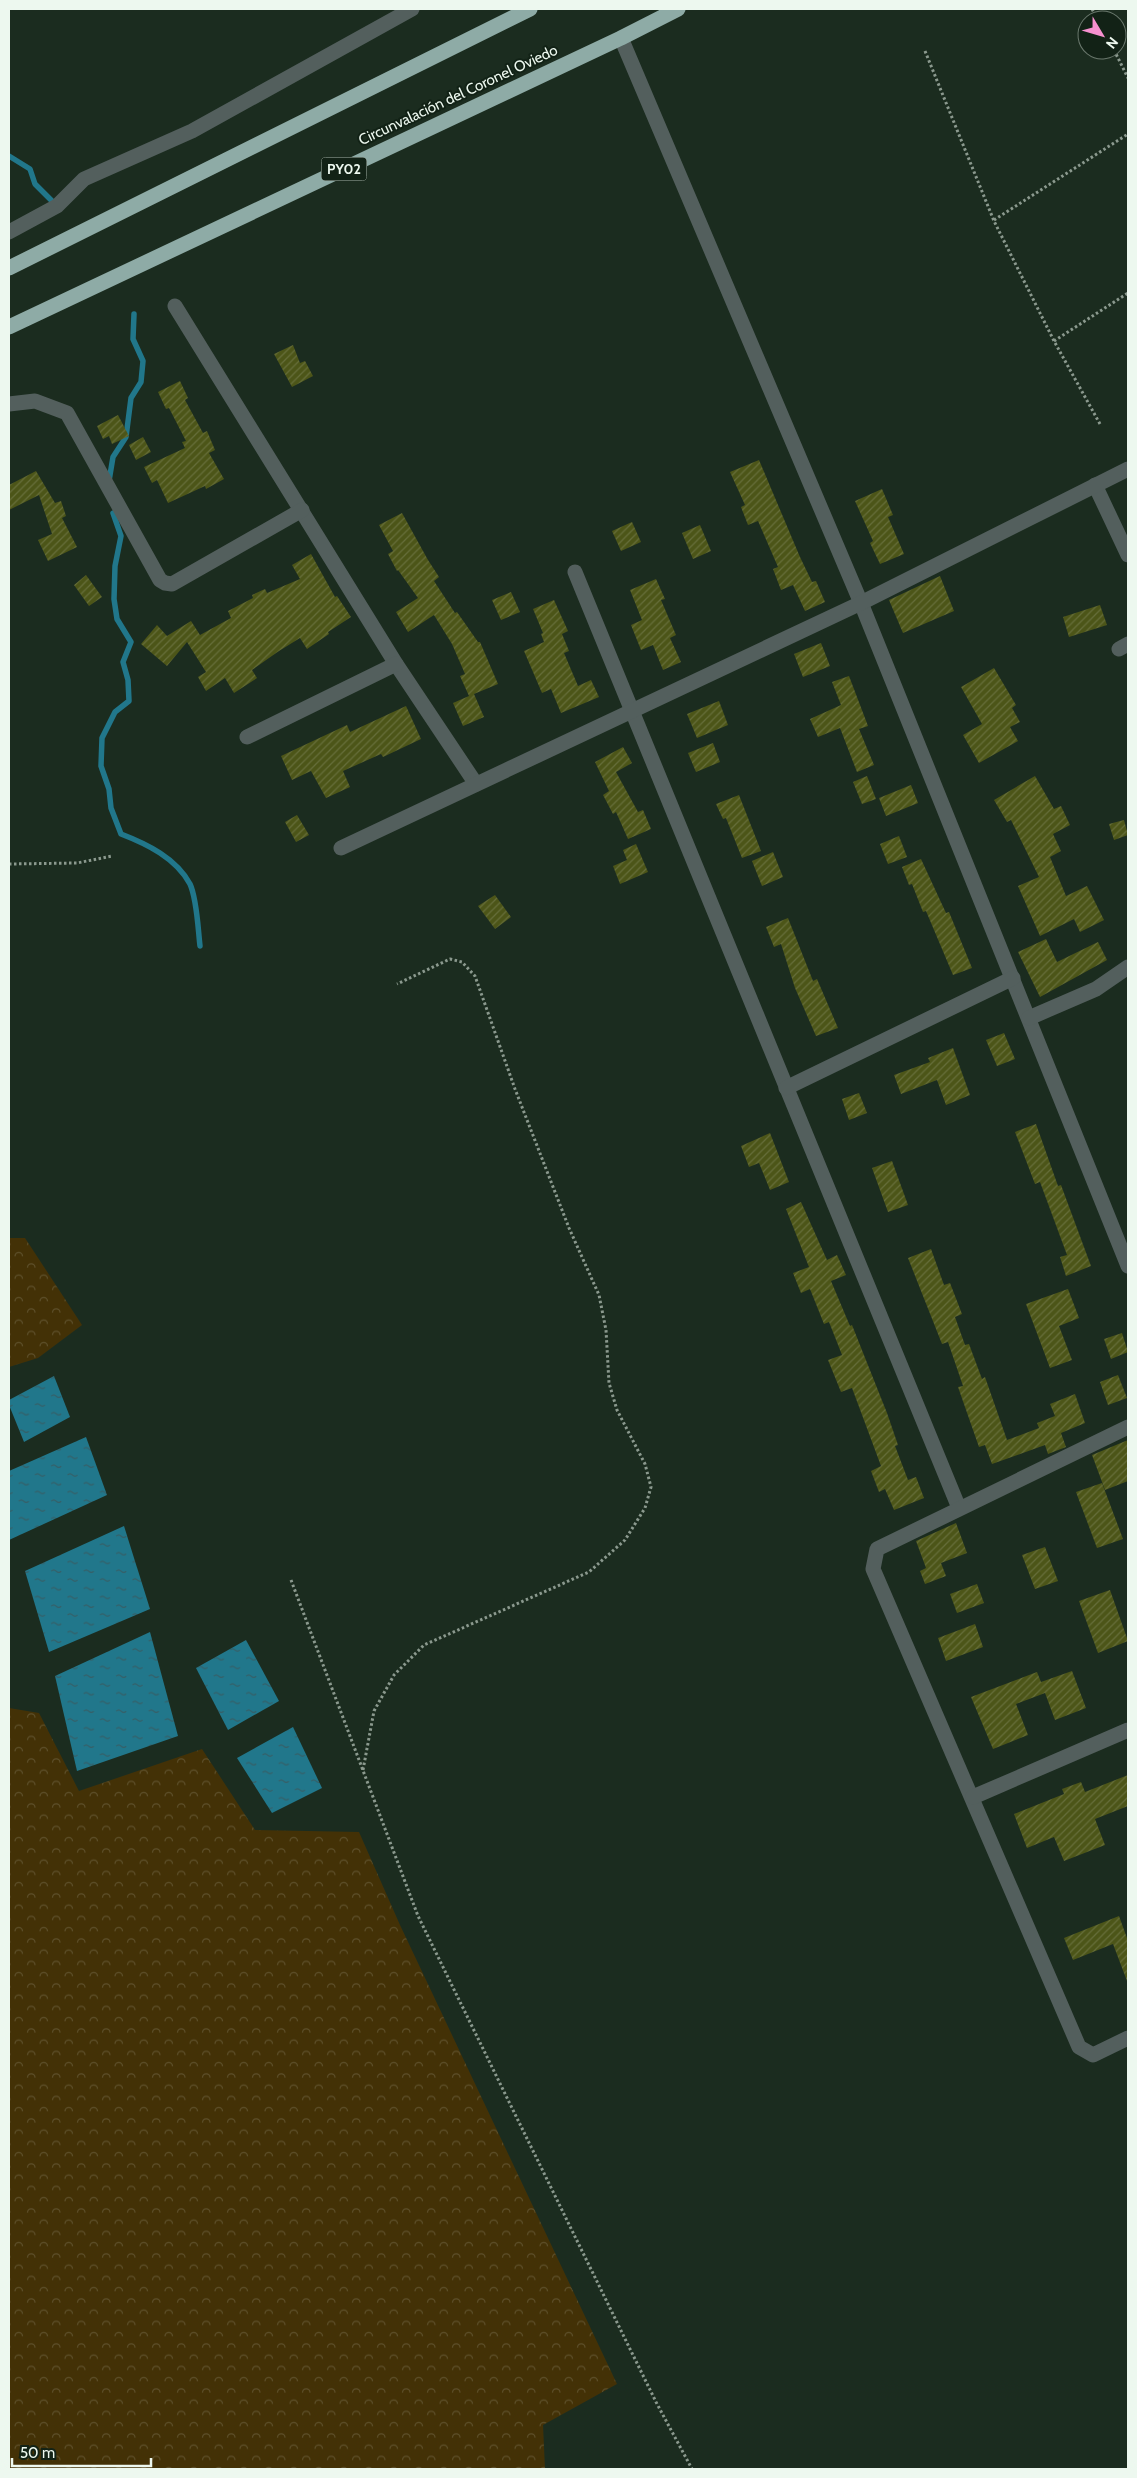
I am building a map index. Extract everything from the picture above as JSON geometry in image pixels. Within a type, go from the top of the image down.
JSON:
[{"type":"highway","points":[[9,268],[530,9]]},
{"type":"highway","name":"Circunvalación del Coronel Oviedo","points":[[9,327],[621,38],[678,9]]},
{"type":"street","points":[[9,232],[57,206],[84,179],[192,131],[412,9]]},
{"type":"street","points":[[621,38],[861,603],[1128,1266]]},
{"type":"street","points":[[175,306],[396,664],[476,784]]},
{"type":"street","points":[[9,404],[34,401],[67,413],[160,580],[165,584],[172,584],[302,510]]},
{"type":"street","points":[[341,848],[861,603],[1128,469]]},
{"type":"street","points":[[1095,485],[1128,555]]},
{"type":"street","points":[[575,572],[959,1508]]},
{"type":"street","points":[[247,737],[396,664]]},
{"type":"street","points":[[1029,1018],[1096,989],[1128,968]]},
{"type":"street","points":[[786,1088],[1013,978]]},
{"type":"street","points":[[1128,1427],[877,1549],[873,1570],[1079,2047],[1093,2055],[1128,2038]]},
{"type":"street","points":[[972,1797],[1128,1730]]},
{"type":"path","points":[[924,51],[994,220],[1054,340],[1100,424]]},
{"type":"path","points":[[1119,60],[1128,78]]},
{"type":"path","points":[[994,220],[1128,134]]},
{"type":"path","points":[[1054,340],[1128,293]]},
{"type":"path","points":[[9,864],[76,863],[112,856]]},
{"type":"path","points":[[363,1770],[374,1711],[394,1675],[424,1645],[589,1572],[625,1540],[645,1508],[651,1488],[645,1464],[617,1410],[609,1383],[606,1330],[599,1295],[568,1228],[515,1089],[475,976],[462,962],[450,959],[397,984]]},
{"type":"path","points":[[291,1580],[418,1916],[652,2393],[692,2469]]},
{"type":"green space","points":[[9,1238],[25,1238],[82,1325],[38,1358],[9,1367]]},
{"type":"green space","points":[[9,1708],[39,1713],[79,1791],[202,1749],[255,1830],[359,1832],[400,1925],[617,2384],[543,2425],[545,2469],[9,2469]]},
{"type":"water","points":[[54,1376],[70,1417],[24,1442],[9,1405],[9,1400]]},
{"type":"water","points":[[86,1437],[107,1495],[9,1540],[9,1471]]},
{"type":"water","points":[[124,1526],[150,1609],[49,1652],[25,1571]]},
{"type":"water","points":[[150,1632],[178,1736],[77,1771],[55,1676]]},
{"type":"water","points":[[246,1640],[279,1701],[228,1730],[196,1668]]},
{"type":"water","points":[[293,1727],[322,1788],[272,1813],[237,1758]]},
{"type":"building","points":[[293,345],[300,363],[305,361],[313,376],[292,387],[274,354]]},
{"type":"building","points":[[180,381],[188,398],[185,400],[203,433],[207,431],[215,450],[209,453],[224,479],[206,489],[205,486],[168,503],[157,480],[152,483],[144,467],[185,448],[182,442],[186,441],[169,408],[166,409],[158,392]]},
{"type":"building","points":[[118,415],[129,436],[112,444],[109,436],[103,439],[97,426]]},
{"type":"building","points":[[143,437],[151,452],[136,460],[129,445]]},
{"type":"building","points":[[759,460],[800,557],[812,582],[816,581],[825,602],[805,611],[793,585],[781,590],[773,569],[778,567],[758,521],[748,525],[741,507],[745,505],[730,472]]},
{"type":"building","points":[[36,471],[55,503],[61,501],[66,516],[62,518],[77,547],[48,561],[38,540],[52,534],[39,495],[9,510],[9,485]]},
{"type":"building","points":[[882,489],[893,515],[888,517],[904,554],[880,564],[870,543],[873,541],[855,501]]},
{"type":"building","points":[[402,513],[439,577],[434,581],[455,613],[457,612],[478,642],[480,642],[498,684],[474,694],[484,717],[463,726],[453,703],[469,696],[460,676],[465,674],[452,644],[434,615],[408,632],[396,612],[418,598],[397,571],[388,554],[393,551],[379,525]]},
{"type":"building","points":[[632,522],[641,542],[621,551],[612,531]]},
{"type":"building","points":[[700,525],[711,551],[693,559],[682,533]]},
{"type":"building","points":[[311,554],[335,597],[337,596],[351,617],[307,649],[300,638],[279,651],[252,670],[257,678],[234,693],[225,678],[206,691],[198,677],[206,672],[187,642],[167,666],[141,644],[157,625],[167,636],[191,621],[200,635],[231,618],[228,611],[253,598],[252,595],[265,589],[267,593],[300,579],[292,565]]},
{"type":"building","points":[[86,575],[102,597],[89,606],[74,585]]},
{"type":"building","points":[[940,576],[954,611],[903,633],[889,600]]},
{"type":"building","points":[[656,579],[665,599],[661,600],[676,635],[670,638],[681,662],[663,670],[653,645],[641,650],[631,625],[642,620],[630,590]]},
{"type":"building","points":[[511,592],[520,612],[501,620],[492,600]]},
{"type":"building","points":[[554,600],[568,631],[562,634],[569,651],[564,653],[578,686],[591,680],[599,697],[561,713],[551,689],[542,693],[524,651],[544,642],[541,634],[543,633],[533,609]]},
{"type":"building","points":[[1100,605],[1107,625],[1069,637],[1063,617]]},
{"type":"building","points":[[821,643],[830,666],[803,677],[794,654]]},
{"type":"building","points":[[994,668],[1016,705],[1012,708],[1020,722],[1010,727],[1018,741],[979,763],[963,735],[982,724],[961,687]]},
{"type":"building","points":[[849,676],[868,726],[859,729],[874,765],[857,772],[840,728],[818,737],[810,719],[841,705],[832,682]]},
{"type":"building","points":[[719,701],[728,725],[697,738],[687,714]]},
{"type":"building","points":[[406,706],[421,739],[383,757],[381,754],[343,771],[350,787],[326,798],[311,771],[292,780],[281,756],[347,725],[350,732]]},
{"type":"building","points":[[713,743],[720,762],[696,772],[688,753]]},
{"type":"building","points":[[623,747],[632,763],[616,772],[638,812],[643,810],[651,829],[628,839],[616,812],[613,814],[603,795],[609,791],[595,762]]},
{"type":"building","points":[[867,776],[876,799],[862,804],[853,782]]},
{"type":"building","points":[[1035,776],[1054,809],[1061,806],[1070,825],[1053,834],[1061,851],[1050,857],[1066,896],[1087,886],[1104,920],[1080,932],[1074,919],[1040,936],[1018,886],[1039,877],[1011,820],[1007,822],[994,800]]},
{"type":"building","points":[[911,785],[918,803],[886,816],[879,798]]},
{"type":"building","points":[[739,795],[761,851],[742,858],[726,818],[723,819],[716,804]]},
{"type":"building","points":[[297,815],[309,835],[296,842],[285,822]]},
{"type":"building","points":[[1124,820],[1128,835],[1114,840],[1109,824]]},
{"type":"building","points":[[899,836],[907,857],[888,864],[880,844]]},
{"type":"building","points":[[636,844],[648,872],[620,884],[613,866],[627,860],[623,850]]},
{"type":"building","points":[[773,852],[783,877],[762,886],[752,861]]},
{"type":"building","points":[[921,859],[946,913],[949,912],[972,968],[953,975],[926,911],[923,912],[912,884],[909,885],[902,867]]},
{"type":"building","points":[[495,895],[511,917],[495,929],[478,906]]},
{"type":"building","points":[[788,918],[813,981],[817,979],[838,1028],[816,1036],[795,988],[781,944],[774,947],[766,927]]},
{"type":"building","points":[[1046,939],[1057,962],[1098,942],[1107,960],[1040,997],[1018,952]]},
{"type":"building","points":[[1004,1033],[1015,1059],[997,1066],[986,1040]]},
{"type":"building","points":[[953,1048],[970,1095],[946,1105],[937,1080],[901,1094],[894,1075],[930,1062],[928,1058]]},
{"type":"building","points":[[859,1093],[867,1113],[849,1120],[842,1099]]},
{"type":"building","points":[[1036,1124],[1058,1186],[1061,1185],[1091,1266],[1066,1276],[1060,1257],[1067,1255],[1040,1182],[1035,1184],[1015,1132]]},
{"type":"building","points":[[770,1133],[789,1182],[770,1190],[759,1163],[749,1167],[741,1146]]},
{"type":"building","points":[[892,1161],[908,1205],[888,1212],[872,1168]]},
{"type":"building","points":[[801,1202],[827,1260],[837,1255],[846,1275],[831,1281],[850,1326],[852,1325],[887,1413],[898,1445],[895,1446],[908,1480],[916,1477],[924,1498],[894,1510],[885,1489],[879,1492],[871,1471],[881,1466],[852,1388],[841,1392],[828,1360],[842,1355],[829,1322],[824,1324],[810,1289],[801,1293],[793,1273],[809,1267],[786,1209]]},
{"type":"building","points":[[931,1249],[944,1285],[950,1283],[962,1314],[955,1317],[965,1345],[969,1344],[982,1379],[985,1377],[1007,1440],[1039,1428],[1037,1423],[1055,1416],[1050,1404],[1075,1394],[1085,1423],[1061,1433],[1066,1447],[1048,1454],[1045,1445],[992,1464],[985,1445],[979,1447],[958,1387],[963,1386],[948,1342],[942,1344],[908,1258]]},
{"type":"building","points":[[1068,1289],[1079,1318],[1059,1326],[1072,1360],[1050,1368],[1026,1304]]},
{"type":"building","points":[[1122,1333],[1128,1352],[1111,1359],[1104,1339]]},
{"type":"building","points":[[1118,1375],[1127,1398],[1108,1405],[1100,1382]]},
{"type":"building","points":[[1128,1440],[1128,1481],[1105,1490],[1092,1455]]},
{"type":"building","points":[[1102,1483],[1123,1539],[1097,1548],[1076,1492]]},
{"type":"building","points":[[956,1523],[967,1553],[941,1563],[946,1576],[925,1584],[920,1571],[926,1568],[916,1541]]},
{"type":"building","points":[[1045,1547],[1058,1581],[1035,1589],[1022,1555]]},
{"type":"building","points":[[977,1584],[984,1603],[957,1613],[950,1594]]},
{"type":"building","points":[[1110,1590],[1128,1641],[1098,1653],[1079,1601]]},
{"type":"building","points":[[975,1624],[983,1647],[946,1661],[938,1638]]},
{"type":"building","points":[[1072,1671],[1086,1708],[1055,1720],[1045,1693],[1016,1704],[1028,1735],[993,1749],[971,1697],[1037,1672],[1041,1682]]},
{"type":"building","points":[[1128,1775],[1128,1806],[1095,1819],[1105,1845],[1064,1861],[1054,1837],[1027,1848],[1014,1814],[1064,1794],[1062,1789],[1081,1782],[1085,1792]]},
{"type":"building","points":[[1119,1916],[1128,1941],[1127,1981],[1113,1944],[1073,1960],[1064,1938]]},
{"type":"waterway","points":[[9,156],[30,169],[35,184],[56,205]]},
{"type":"waterway","points":[[109,481],[113,457],[126,437],[131,398],[141,382],[143,361],[133,339],[134,314]]},
{"type":"waterway","points":[[113,513],[121,536],[115,566],[114,599],[117,619],[131,642],[123,662],[128,680],[129,701],[115,712],[102,738],[101,766],[109,789],[111,808],[121,834],[151,847],[169,859],[190,884],[196,906],[200,946]]}]
